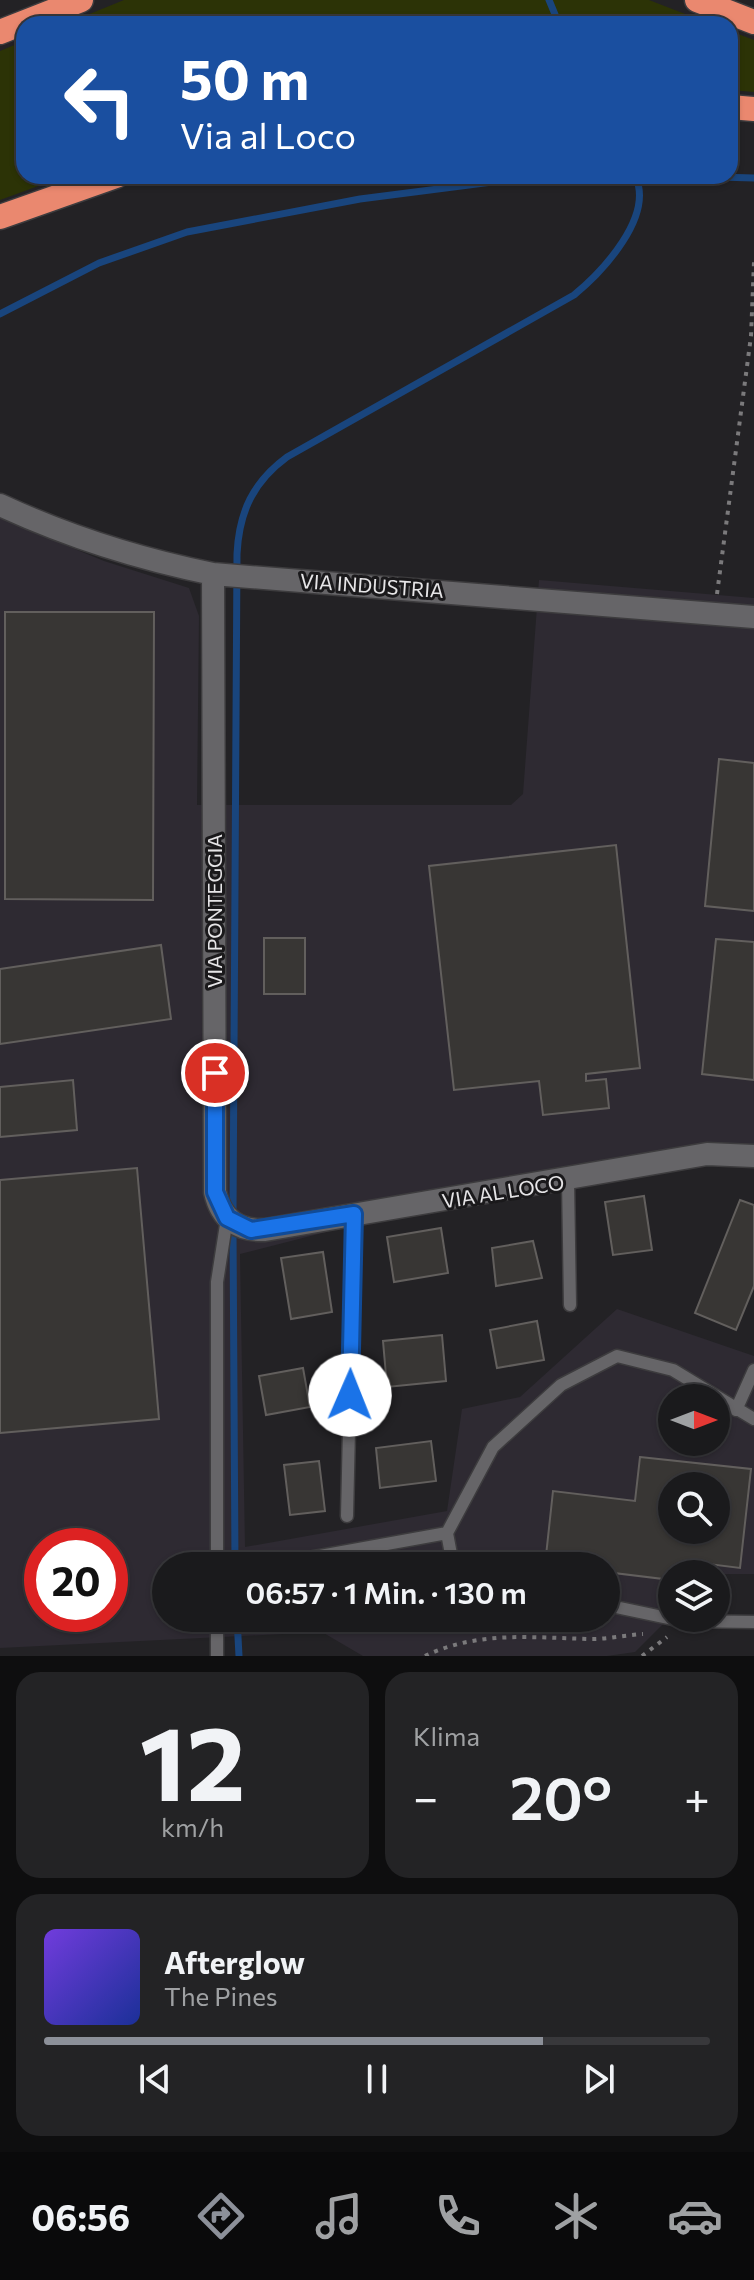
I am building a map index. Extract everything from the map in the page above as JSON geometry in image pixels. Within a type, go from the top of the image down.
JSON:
[{"type":"highway","points":[[40,16],[81,0]]},
{"type":"highway","points":[[697,0],[754,22]]},
{"type":"highway","points":[[0,217],[93,184]]},
{"type":"street","name":"VIA INDUSTRIA","points":[[0,505],[96,544],[152,562],[228,575],[754,617]]},
{"type":"street","name":"VIA PONTEGGIA","points":[[227,1218],[215,1192],[228,575]]},
{"type":"street","name":"VIA AL LOCO","points":[[227,1218],[251,1230],[568,1180],[707,1154],[754,1156]]},
{"type":"lane","points":[[568,1180],[570,1305]]},
{"type":"lane","points":[[347,1516],[354,1214]]},
{"type":"lane","points":[[217,1552],[217,1282],[227,1218]]},
{"type":"lane","points":[[450,1552],[447,1533],[493,1447],[561,1385],[617,1356],[673,1370],[754,1419]]},
{"type":"lane","points":[[736,1410],[754,1370]]},
{"type":"lane","points":[[342,1552],[447,1533]]},
{"type":"lane","points":[[620,1608],[658,1616]]},
{"type":"lane","points":[[730,1622],[754,1622]]},
{"type":"lane","points":[[217,1632],[217,1656]]},
{"type":"path","points":[[715,613],[751,336],[754,262]]},
{"type":"path","points":[[425,1656],[471,1640],[535,1635],[595,1639],[643,1634],[658,1629]]},
{"type":"path","points":[[642,1656],[646,1651],[659,1647],[672,1632]]},
{"type":"shaded area","points":[[0,518],[104,561],[189,588],[199,616],[197,805],[511,805],[523,794],[539,580],[754,598],[754,1156],[369,1221],[240,1254],[245,1547],[447,1511],[462,1409],[520,1397],[617,1309],[754,1356],[754,1574],[730,1574],[730,1560],[658,1560],[658,1629],[635,1652],[607,1656],[363,1656],[322,1632],[0,1648]]},
{"type":"green space","points":[[124,0],[649,0],[690,16],[85,16]]},
{"type":"green space","points":[[738,34],[754,40],[754,92],[738,91]]},
{"type":"green space","points":[[16,44],[16,184],[44,184],[0,200],[0,51]]},
{"type":"building","points":[[5,612],[154,612],[153,900],[5,899]]},
{"type":"building","points":[[719,759],[754,763],[754,911],[705,906]]},
{"type":"building","points":[[616,845],[640,1068],[586,1074],[586,1081],[606,1079],[609,1108],[543,1115],[539,1081],[454,1090],[429,866]]},
{"type":"building","points":[[264,938],[305,938],[305,994],[264,994]]},
{"type":"building","points":[[716,939],[754,942],[754,1080],[702,1074]]},
{"type":"building","points":[[161,945],[171,1019],[0,1044],[0,969]]},
{"type":"building","points":[[73,1080],[77,1130],[0,1137],[0,1087]]},
{"type":"building","points":[[137,1168],[159,1419],[0,1433],[0,1180]]},
{"type":"building","points":[[644,1196],[652,1250],[613,1255],[605,1202]]},
{"type":"building","points":[[740,1200],[754,1205],[754,1286],[736,1330],[695,1313]]},
{"type":"building","points":[[441,1228],[448,1273],[394,1282],[387,1237]]},
{"type":"building","points":[[533,1241],[542,1278],[496,1286],[492,1248]]},
{"type":"building","points":[[323,1252],[332,1312],[291,1319],[281,1258]]},
{"type":"building","points":[[537,1321],[544,1360],[497,1368],[490,1330]]},
{"type":"building","points":[[442,1335],[446,1381],[387,1387],[383,1341]]},
{"type":"building","points":[[303,1368],[310,1407],[266,1415],[259,1376]]},
{"type":"building","points":[[431,1441],[436,1481],[380,1488],[376,1448]]},
{"type":"building","points":[[640,1457],[751,1469],[740,1568],[730,1567],[730,1560],[658,1560],[658,1578],[620,1574],[620,1552],[546,1552],[553,1491],[635,1501]]},
{"type":"building","points":[[319,1461],[325,1511],[290,1515],[284,1465]]},
{"type":"waterway","points":[[549,0],[556,16]]},
{"type":"waterway","points":[[738,178],[754,178]]},
{"type":"waterway","points":[[0,314],[99,263],[187,232],[360,199],[477,184]]},
{"type":"waterway","points":[[233,1216],[237,554],[245,511],[265,477],[287,457],[574,295],[611,258],[632,225],[638,208],[637,184]]},
{"type":"waterway","points":[[233,1228],[235,1552]]},
{"type":"waterway","points":[[238,1632],[239,1656]]},
{"type":"route","points":[[215,1073],[215,1192],[218,1205],[227,1218],[239,1227],[265,1230],[354,1214],[350,1395]]}]
